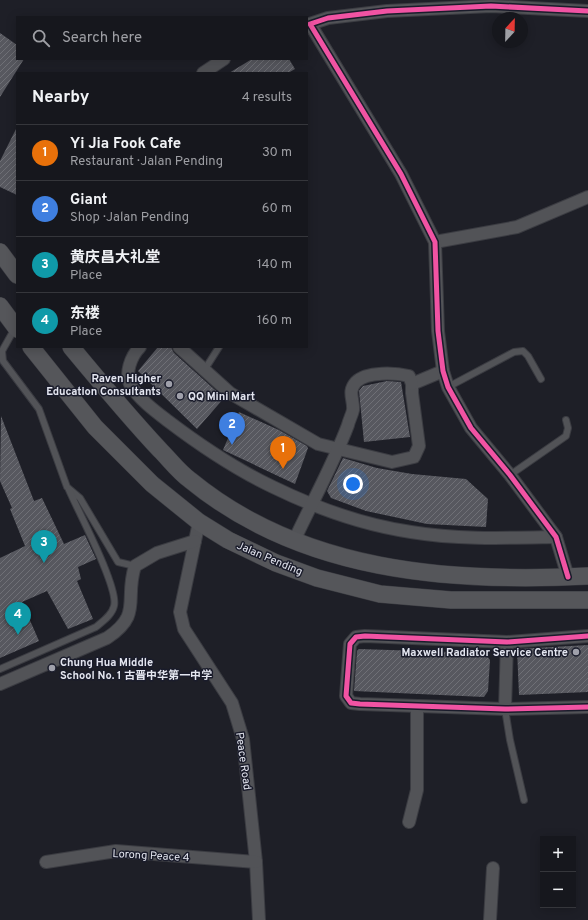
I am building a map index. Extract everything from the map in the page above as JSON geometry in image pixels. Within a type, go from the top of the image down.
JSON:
[{"type":"main road","points":[[0,252],[16,274]]},
{"type":"main road","points":[[1,309],[16,328]]},
{"type":"main road","name":"Jalan Pending","points":[[32,348],[95,427],[152,484],[199,522],[228,540],[276,563],[317,578],[380,594],[451,600],[588,600]]},
{"type":"main road","points":[[73,348],[120,407],[188,479],[229,509],[268,531],[320,551],[387,567],[455,576],[588,576]]},
{"type":"street","points":[[568,577],[556,537],[510,475],[471,428],[448,387],[443,371],[438,331],[435,242],[401,174],[308,24],[328,18],[387,11],[492,6],[588,11]]},
{"type":"street","points":[[204,72],[222,60]]},
{"type":"street","points":[[435,242],[517,227],[588,197]]},
{"type":"street","points":[[139,348],[134,353],[128,374],[131,385],[148,405],[208,451],[273,487],[360,521],[411,532],[480,539],[556,537]]},
{"type":"street","points":[[181,348],[230,393],[318,444],[339,450],[392,462],[414,457],[419,446],[412,384],[409,376],[395,373],[380,373],[358,380],[352,388],[353,410],[339,450],[294,541]]},
{"type":"street","points":[[412,384],[443,371]]},
{"type":"street","points":[[120,407],[139,395]]},
{"type":"street","name":"Peace Road","points":[[199,522],[180,612],[184,629],[232,703],[244,739],[256,862],[259,920]]},
{"type":"street","points":[[0,684],[107,638],[121,629],[131,612],[131,579],[135,566],[157,553],[195,541]]},
{"type":"street","points":[[588,636],[507,642],[365,636],[356,637],[350,644],[346,696],[351,703],[505,709],[588,707]]},
{"type":"street","points":[[505,709],[507,642]]},
{"type":"street","points":[[408,822],[417,790],[417,706]]},
{"type":"street","name":"Lorong Peace 4","points":[[46,862],[116,851],[256,862]]},
{"type":"street","points":[[490,920],[493,868]]},
{"type":"lane","points":[[0,669],[96,627],[107,618],[114,606],[110,582],[67,487],[39,409],[2,361],[2,352],[16,328]]},
{"type":"lane","points":[[205,369],[218,348]]},
{"type":"lane","points":[[448,387],[514,352],[522,351],[528,356],[541,379]]},
{"type":"lane","points":[[510,475],[566,436],[568,428],[566,420]]},
{"type":"lane","points":[[67,487],[80,498],[118,562],[135,566]]},
{"type":"lane","points":[[505,709],[510,740],[524,800]]},
{"type":"building","points":[[0,33],[16,44],[16,60],[23,60],[0,97]]},
{"type":"building","points":[[250,60],[290,60],[295,69],[290,72],[231,72]]},
{"type":"building","points":[[16,129],[16,195],[0,187],[0,161]]},
{"type":"building","points":[[157,348],[172,348],[174,353],[224,398],[197,429],[138,371]]},
{"type":"building","points":[[387,381],[401,382],[410,437],[364,442],[359,391],[363,386]]},
{"type":"building","points":[[239,412],[279,430],[307,446],[308,448],[295,484],[223,450]]},
{"type":"building","points":[[1,416],[34,501],[42,498],[64,544],[85,535],[96,559],[78,567],[81,579],[77,581],[93,619],[68,629],[47,591],[22,602],[39,641],[0,658],[0,558],[25,546],[10,509],[12,508],[0,481]]},
{"type":"building","points":[[343,458],[377,468],[412,474],[466,479],[488,499],[486,527],[427,524],[366,511],[331,498],[327,491]]},
{"type":"building","points":[[588,645],[588,692],[519,695],[517,649]]},
{"type":"building","points":[[359,649],[485,653],[490,660],[488,691],[484,697],[354,691],[357,651]]},
{"type":"cycle path","points":[[568,577],[556,537],[510,475],[471,428],[448,387],[443,371],[438,331],[435,242],[401,174],[310,24],[328,18],[387,11],[491,6],[588,11]]},
{"type":"cycle path","points":[[588,636],[507,642],[365,636],[356,637],[350,644],[346,696],[351,703],[360,704],[505,709],[588,707]]},
{"type":"place","name":"Raven Higher Education Consultants","points":[[169,384]]},
{"type":"place","name":"QQ Mini Mart","points":[[180,396]]},
{"type":"place","name":"Giant","points":[[232,445]]},
{"type":"place","name":"Yi Jia Fook Cafe","points":[[283,469]]},
{"type":"place","name":"黄庆昌大礼堂","points":[[44,563]]},
{"type":"place","name":"东楼","points":[[18,635]]},
{"type":"place","name":"Maxwell Radiator Service Centre","points":[[576,652]]},
{"type":"place","name":"Chung Hua Middle School No. 1 古晋中华第一中学","points":[[52,668]]}]
